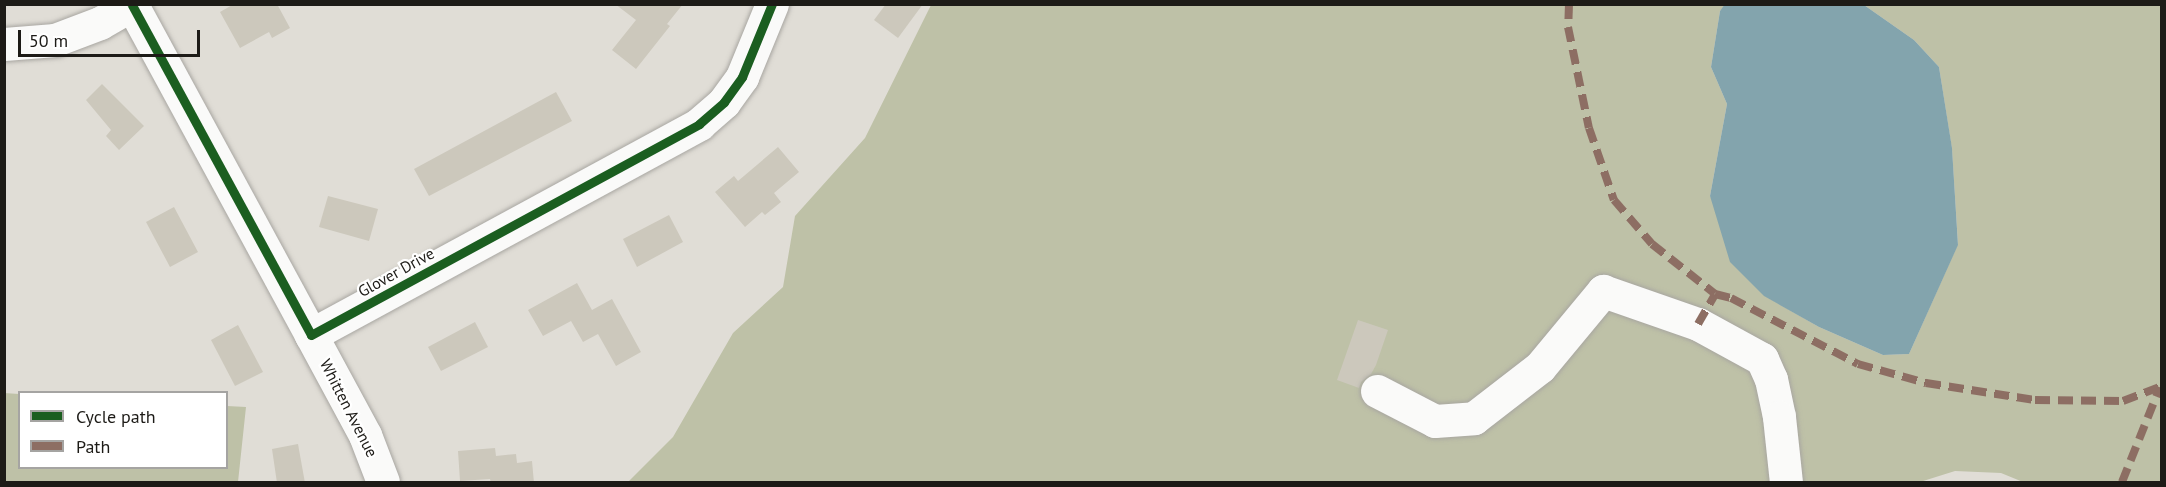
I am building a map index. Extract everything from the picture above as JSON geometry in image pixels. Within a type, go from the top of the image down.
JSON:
[{"type":"street","name":"Glover Drive","points":[[311,335],[705,119],[724,102],[742,77],[772,4]]},
{"type":"street","points":[[4,44],[55,40],[100,23],[132,5],[311,335]]},
{"type":"street","points":[[1377,391],[1435,421],[1474,418],[1540,367],[1604,291],[1698,324],[1762,359],[1771,380],[1779,417],[1786,483]]},
{"type":"street","name":"Whitten Avenue","points":[[311,335],[365,435],[383,483]]},
{"type":"green space","points":[[931,5],[1725,5],[1720,11],[1711,67],[1727,104],[1710,196],[1765,296],[1819,327],[1883,355],[1909,354],[1958,244],[1952,149],[1939,67],[1914,40],[1864,5],[2161,5],[2161,482],[2023,482],[2001,473],[1955,471],[1920,482],[628,482],[673,437],[733,333],[783,287],[795,216],[865,138]]},
{"type":"green space","points":[[4,393],[18,394],[18,469],[228,469],[228,406],[246,407],[238,482],[5,482]]},
{"type":"water","points":[[1725,4],[1864,5],[1914,40],[1939,67],[1952,148],[1958,245],[1909,354],[1883,355],[1819,327],[1764,296],[1730,262],[1710,196],[1727,104],[1711,67],[1720,11]]},
{"type":"building","points":[[234,4],[277,4],[290,28],[272,38],[269,32],[240,48],[220,12]]},
{"type":"building","points":[[615,4],[683,4],[667,24],[670,26],[636,69],[612,50],[636,20]]},
{"type":"building","points":[[886,4],[923,4],[898,38],[874,20]]},
{"type":"building","points":[[102,84],[144,126],[119,150],[106,136],[111,130],[86,100]]},
{"type":"building","points":[[556,92],[572,121],[429,196],[414,169]]},
{"type":"building","points":[[778,147],[799,172],[774,193],[781,202],[765,215],[762,212],[745,227],[715,192],[734,176],[738,181]]},
{"type":"building","points":[[328,196],[378,209],[369,241],[319,227]]},
{"type":"building","points":[[174,207],[198,252],[170,267],[146,222]]},
{"type":"building","points":[[669,215],[683,242],[637,267],[623,239]]},
{"type":"building","points":[[577,283],[592,310],[612,299],[641,352],[616,366],[598,334],[583,342],[571,321],[543,336],[528,310]]},
{"type":"building","points":[[1358,320],[1388,330],[1376,365],[1371,374],[1361,382],[1359,388],[1337,380]]},
{"type":"building","points":[[475,322],[488,347],[441,371],[428,347]]},
{"type":"building","points":[[238,325],[263,372],[235,386],[211,340]]},
{"type":"building","points":[[298,444],[305,483],[277,483],[272,449]]},
{"type":"building","points":[[495,448],[496,456],[516,454],[517,463],[532,461],[534,483],[491,483],[490,479],[460,481],[458,451]]},
{"type":"marked path","points":[[1569,4],[1568,27],[1589,128],[1614,200],[1652,244],[1715,294],[1731,298],[1858,364],[1926,383],[2035,400],[2123,401],[2162,386]]},
{"type":"marked path","points":[[1698,324],[1715,294]]},
{"type":"marked path","points":[[2122,482],[2160,387]]},
{"type":"cycle path","points":[[132,5],[311,335],[699,124],[724,102],[742,77],[772,4]]}]
